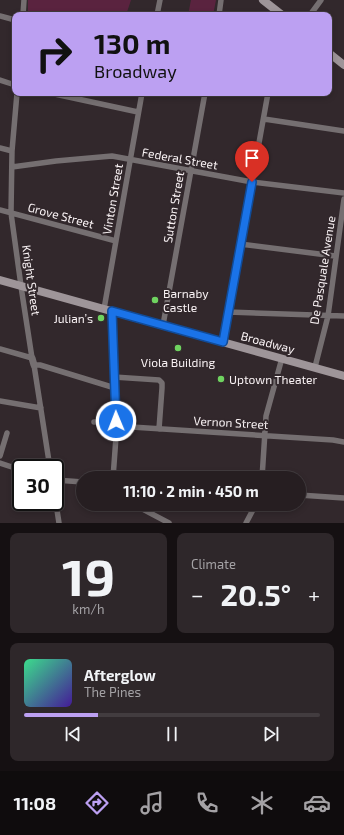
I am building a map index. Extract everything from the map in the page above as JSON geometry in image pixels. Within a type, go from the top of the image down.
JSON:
[{"type":"main road","points":[[262,0],[278,12]]},
{"type":"main road","points":[[332,55],[344,65]]},
{"type":"main road","name":"Broadway","points":[[0,280],[344,376]]},
{"type":"street","points":[[23,12],[24,0]]},
{"type":"street","points":[[158,12],[160,0]]},
{"type":"street","points":[[219,12],[221,0]]},
{"type":"street","points":[[312,12],[321,0]]},
{"type":"street","points":[[0,16],[12,19]]},
{"type":"street","points":[[0,80],[12,84]]},
{"type":"street","name":"Knight Street","points":[[17,96],[12,151],[11,213],[49,459]]},
{"type":"street","points":[[64,96],[138,112]]},
{"type":"street","name":"Vinton Street","points":[[104,309],[141,96]]},
{"type":"street","name":"Sutton Street","points":[[163,325],[204,96]]},
{"type":"street","points":[[223,342],[268,96]]},
{"type":"street","points":[[264,120],[344,130]]},
{"type":"street","points":[[0,148],[12,151]]},
{"type":"street","name":"Federal Street","points":[[12,167],[106,156],[252,182],[344,193]]},
{"type":"street","name":"De Pasquale Avenue","points":[[315,367],[328,316],[344,199]]},
{"type":"street","name":"Grove Street","points":[[0,210],[116,241]]},
{"type":"street","points":[[240,244],[335,256]]},
{"type":"street","points":[[112,311],[116,424],[113,471]]},
{"type":"street","points":[[228,312],[344,316]]},
{"type":"street","points":[[0,349],[40,365],[115,388]]},
{"type":"street","points":[[262,471],[267,411],[282,358]]},
{"type":"street","points":[[114,377],[159,380],[162,383],[159,429]]},
{"type":"street","points":[[0,401],[41,408]]},
{"type":"street","name":"Vernon Street","points":[[94,422],[159,429],[264,435],[344,442]]},
{"type":"street","points":[[0,456],[8,433]]},
{"type":"street","points":[[0,462],[12,467]]},
{"type":"street","points":[[64,481],[76,482]]},
{"type":"street","points":[[306,496],[344,498]]},
{"type":"street","points":[[57,511],[59,523]]},
{"type":"street","points":[[146,511],[169,523]]},
{"type":"street","points":[[246,523],[252,511]]},
{"type":"shaded area","points":[[28,0],[131,0],[127,12],[28,12]]},
{"type":"shaded area","points":[[191,0],[216,0],[214,12],[189,12]]},
{"type":"place","name":"Barnaby Castle","points":[[155,300]]},
{"type":"place","name":"Julian’s","points":[[101,318]]},
{"type":"place","name":"Viola Building","points":[[178,348]]},
{"type":"place","name":"Uptown Theater","points":[[221,379]]},
{"type":"route","points":[[116,421],[112,311],[223,342],[252,182]]}]
